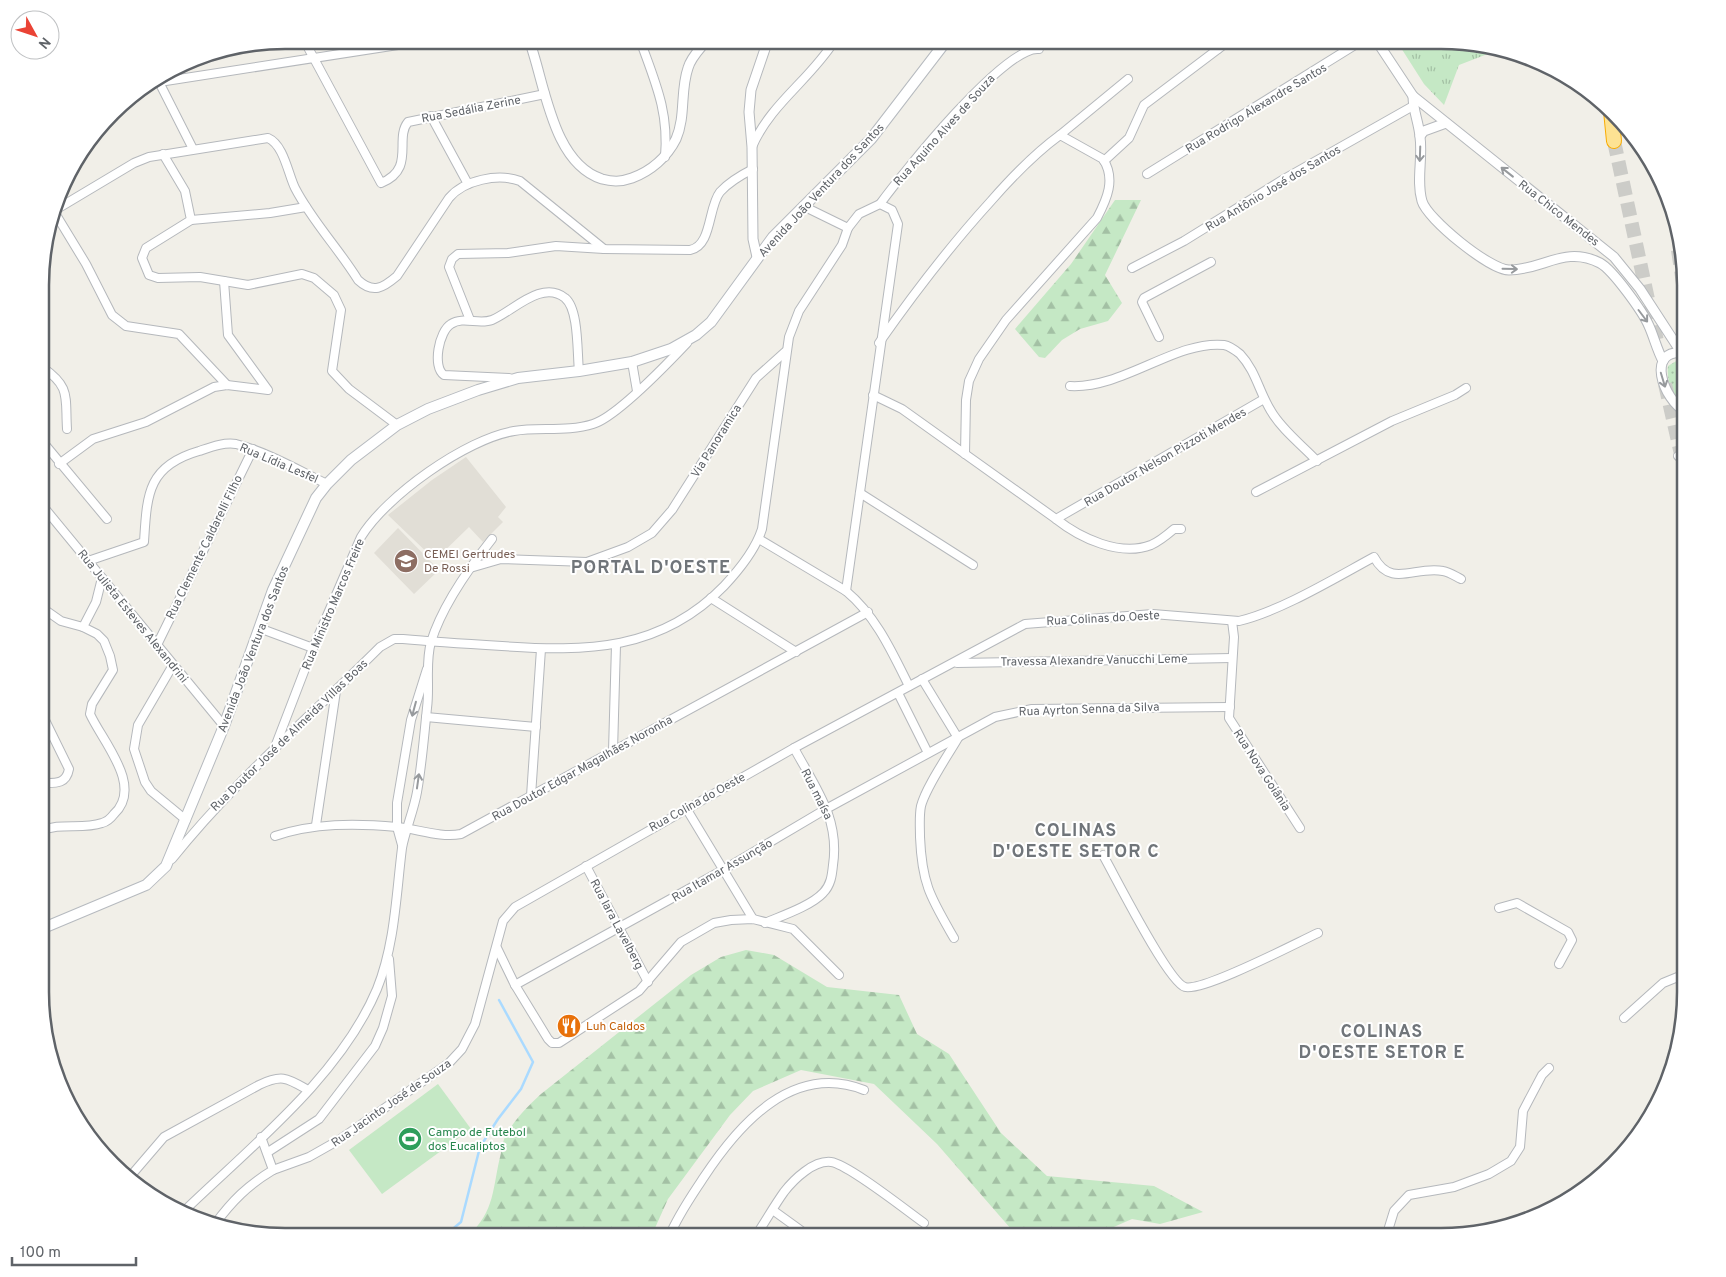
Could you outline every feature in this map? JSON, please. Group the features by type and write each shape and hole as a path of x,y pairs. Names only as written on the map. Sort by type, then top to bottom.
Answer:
{"highway":[{"path":"1611,121 1614,141"}],"main road":[{"name":"Avenida João Ventura dos Santos","path":"49,926 146,885 166,866 224,726 273,590 316,498 327,484 364,449 397,425 444,403 518,378 579,371 632,362 672,348 690,339 711,322 757,256 871,139 940,49"}],"street":[{"path":"308,49 312,60"},
{"path":"164,82 377,49"},
{"path":"531,49 545,94 567,152 575,161 596,177 619,182 652,168 665,156 674,142 681,123 688,68 701,49"},
{"path":"643,49 665,114 667,133 665,156"},
{"path":"757,256 753,239 753,169 749,112 751,90 765,49"},
{"path":"752,148 764,123 806,78 828,49"},
{"name":"Rua Aquino Alves de Souza","path":"880,204 922,151 989,78 1026,51 1039,49"},
{"path":"1104,161 1129,138 1144,105 1218,49"},
{"name":"Rua Rodrigo Alexandre Santos","path":"1147,174 1348,49"},
{"name":"Rua Chico Mendes","path":"1382,49 1413,96 1614,257 1640,289 1677,343"},
{"name":"Rua Sedália Zerine","path":"312,60 381,183 394,175 401,162 407,123 431,116 545,94"},
{"path":"879,343 934,266 1014,176 1128,79"},
{"path":"158,86 193,149"},
{"name":"Rua Chico Mendes","path":"1413,96 1413,106 1420,136 1422,202 1431,216 1471,251 1496,268 1522,269 1554,259 1581,255 1602,264 1618,279 1648,322 1663,360"},
{"name":"Rua Antônio José dos Santos","path":"1132,268 1184,242 1284,179 1413,106"},
{"path":"431,116 468,184"},
{"path":"1420,136 1424,131 1446,124"},
{"path":"965,454 966,400 969,381 979,359 1006,320 1097,218 1106,200 1110,176 1104,161 1088,149 1060,135"},
{"path":"62,206 134,163 163,154 268,138 278,147 288,174 306,207 358,280 370,289 377,289 388,284 397,276 449,198 459,187 468,184 506,178 520,180 604,249"},
{"path":"163,154 185,190 191,220"},
{"path":"470,320 449,267 450,261 458,254 508,253 556,246 604,249 694,249 703,239 714,204 720,193 739,176 753,169"},
{"path":"846,591 879,343 898,224 892,210 880,204 859,214 848,228 842,244 793,322 785,352 765,513 759,539 846,591 868,612 909,686"},
{"path":"804,206 848,228"},
{"path":"306,207 270,214 191,220 146,248 142,258 146,271 158,278 200,277 248,285 302,274 314,278 334,295 341,310 332,371 349,389 397,425"},
{"path":"58,219 86,264 112,315 118,321 138,328 178,334 228,385"},
{"path":"1159,337 1144,311 1142,302 1144,298 1211,262"},
{"path":"59,464 93,439 146,422 201,392 228,385 268,390 228,335 224,281"},
{"path":"518,378 452,377 441,373 438,364 440,337 449,325 456,321 492,320 538,295 558,294 565,298 573,310 579,371"},
{"name":"Rua Ministro Marcos Freire","path":"274,749 313,648 361,537 387,505 412,484 441,464 494,437 524,430 593,424 616,410 671,360 690,339"},
{"path":"1070,386 1093,385 1114,380 1186,352 1214,345 1226,345 1245,360 1255,375 1264,400 1276,420 1317,461"},
{"name":"Via Panoramica","path":"470,568 501,559 587,562 628,547 652,533 672,510 756,378 785,352"},
{"path":"1677,354 1669,355 1663,360 1660,372 1665,389 1677,405"},
{"path":"632,362 637,390"},
{"path":"49,372 63,386 67,429"},
{"path":"1256,492 1392,420 1456,395 1466,388"},
{"path":"873,395 902,409 1076,534 1093,540 1133,548 1153,544 1174,529 1181,530"},
{"name":"Rua Doutor Nelson Pizzoti Mendes","path":"1056,519 1264,400"},
{"name":"Rua Lídia Lesfel","path":"88,561 144,542 147,500 151,487 158,475 170,462 220,444 234,444 253,449 327,484"},
{"name":"Rua Clemente Caldarelli Filho","path":"157,645 253,449"},
{"path":"49,450 106,519"},
{"path":"860,493 973,565"},
{"name":"Rua Julieta Esteves Alexandrini","path":"49,514 224,726"},
{"path":"268,1152 319,1119 375,1046 383,1028 392,996 389,955 402,846 417,793 432,641 470,568 492,539"},
{"name":"Rua Doutor José de Almeida Villas Boas","path":"166,866 204,818 380,647 388,642 403,639 541,649 597,648 616,645 648,635 675,623 711,598 730,579 759,539"},
{"name":"Rua Colinas do Oeste","path":"922,679 955,663 1016,628 1036,621 1153,614 1232,621 1252,618 1374,558 1385,572 1394,574 1435,570 1443,571 1461,579"},
{"path":"83,627 96,602 102,578"},
{"path":"711,598 796,652"},
{"name":"Rua Doutor Edgar Magalhães Noronha","path":"275,836 316,825 397,827 437,834 461,834 868,612"},
{"path":"49,613 61,621 83,627 97,634 104,641 110,656 112,674 92,704 90,714 119,767 124,792 118,810 102,823 81,826 59,826 49,829"},
{"name":"Rua Nova Goiânia","path":"1232,621 1234,637 1230,707 1232,724 1300,828"},
{"path":"259,628 313,648"},
{"path":"612,751 616,645"},
{"path":"531,796 541,649"},
{"name":"Travessa Alexandre Vanucchi Leme","path":"955,663 1232,658"},
{"path":"402,846 397,827 398,803 411,720 429,663"},
{"path":"173,666 138,725 134,749 145,782 151,791 186,820"},
{"path":"922,679 958,738 925,796 921,807 920,822 921,866 925,882 954,938"},
{"name":"Rua Colina do Oeste","path":"497,948 503,921 515,907 686,808 922,679"},
{"path":"316,825 336,691"},
{"path":"898,693 928,753"},
{"name":"Rua Ayrton Senna da Silva","path":"928,753 995,717 1032,709 1230,707"},
{"path":"426,717 536,727"},
{"path":"49,728 69,769 63,781 49,783"},
{"name":"Rua maísa","path":"765,924 817,898 831,881 835,840 834,829 826,809 794,748"},
{"name":"Rua Itamar Assunção","path":"515,985 620,928 826,809 928,753"},
{"path":"686,808 753,919"},
{"path":"1103,855 1138,921 1163,958 1175,981 1186,987 1192,988 1221,978 1318,932"},
{"name":"Rua Iara Lavelberg","path":"586,866 648,982"},
{"path":"1499,908 1517,904 1568,932 1572,940 1559,964"},
{"path":"497,948 515,985 552,1043 560,1043 621,1003 648,982 681,942 698,931 722,921 753,919 765,924 793,929 839,975"},
{"name":"Rua Jacinto José de Souza","path":"219,1219 231,1202 244,1189 274,1170 309,1157 339,1140 454,1059 468,1040 475,1024 497,948"},
{"path":"188,1207 308,1090 342,1048 358,1024 376,990 389,955"},
{"path":"1624,1018 1662,983 1677,977"},
{"path":"1389,1228 1394,1212 1409,1195 1454,1187 1489,1174 1511,1161 1520,1147 1524,1110 1542,1075 1549,1068"},
{"path":"133,1173 164,1137 259,1085 270,1080 284,1078 308,1090"},
{"path":"673,1228 678,1216 710,1168 738,1130 751,1118 788,1093 803,1087 840,1083 864,1090"},
{"path":"261,1137 274,1170"},
{"path":"762,1228 774,1211 784,1192 795,1180 818,1164 832,1162 850,1170 924,1223"},
{"path":"774,1211 798,1228"}],"shaded area":[{"path":"466,457 506,507 498,517 503,522 483,542 469,527 435,560 388,515 432,480"},
{"name":"CEMEI Gertrudes De Rossi","path":"398,528 439,570 414,594 374,553"}],"green space":[{"path":"1402,49 1457,49 1489,54 1459,65 1444,105 1424,84"},
{"path":"1115,200 1141,200 1105,275 1122,303 1108,321 1080,329 1062,340 1045,358 1039,357 1015,329 1071,264"},
{"path":"1677,361 1677,398 1669,383 1668,366"},
{"path":"746,950 774,955 827,987 899,995 917,1034 949,1054 1001,1133 1047,1176 1154,1186 1203,1212 1160,1224 1132,1219 1112,1228 1010,1228 937,1144 874,1084 801,1070 753,1091 730,1115 668,1199 655,1228 475,1228 483,1218 492,1198 505,1137 527,1108 541,1094 691,975 721,957"},
{"name":"Campo de Futebol dos Eucaliptos","path":"438,1084 471,1129 382,1194 349,1150"}],"waterway":[{"path":"454,1228 461,1222 480,1147 521,1089 533,1062 499,1000"}],"tunnel":[{"path":"1614,141 1658,346"},
{"path":"1665,384 1677,437"}],"place":[{"name":"CEMEI Gertrudes De Rossi","path":"406,561"},
{"name":"Luh Caldos","path":"569,1026"},
{"name":"Campo de Futebol dos Eucaliptos","path":"410,1139"}],"district":[{"name":"PORTAL D'OESTE","path":"651,567"},
{"name":"COLINAS D'OESTE SETOR C","path":"1076,840"},
{"name":"COLINAS D'OESTE SETOR E","path":"1382,1041"}]}
